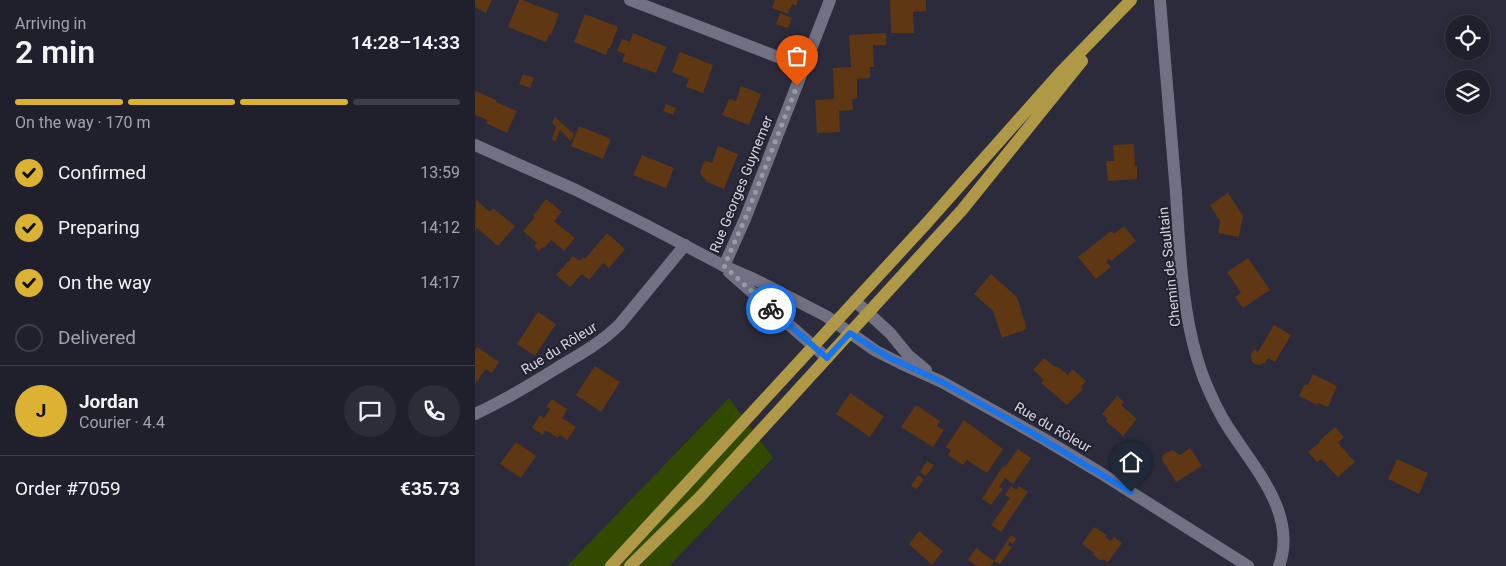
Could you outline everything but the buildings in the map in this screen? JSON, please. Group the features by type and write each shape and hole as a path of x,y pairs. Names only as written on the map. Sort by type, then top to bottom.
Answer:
{"main road":[{"path":"611,566 835,323 1060,73 1129,3"},
{"path":"630,566 701,497 984,184 1129,3"}],"street":[{"path":"630,0 804,67"},
{"name":"Rue Georges Guynemer","path":"724,266 745,219 830,0"},
{"name":"Chemin de Saultain","path":"1160,1 1181,263 1191,330 1200,367 1214,402 1271,494 1279,511 1284,538 1279,566"},
{"name":"Rue du Rôleur","path":"475,145 576,190 724,266 754,279 835,323 888,357 942,382 1076,458 1248,566"},
{"name":"Rue du Rôleur","path":"475,414 503,400 609,336 621,324 685,245"},
{"name":"Rue du Rôleur","path":"724,266 745,287 827,358"},
{"name":"Rue du Rôleur","path":"855,301 890,333 909,355 942,382"}],"green space":[{"path":"729,398 773,458 669,566 567,566"}],"way so far":[{"path":"771,309 724,266 745,219 797,86"}],"route":[{"path":"771,309 827,358 850,333 888,357 942,382 1010,420 1131,492"}]}
